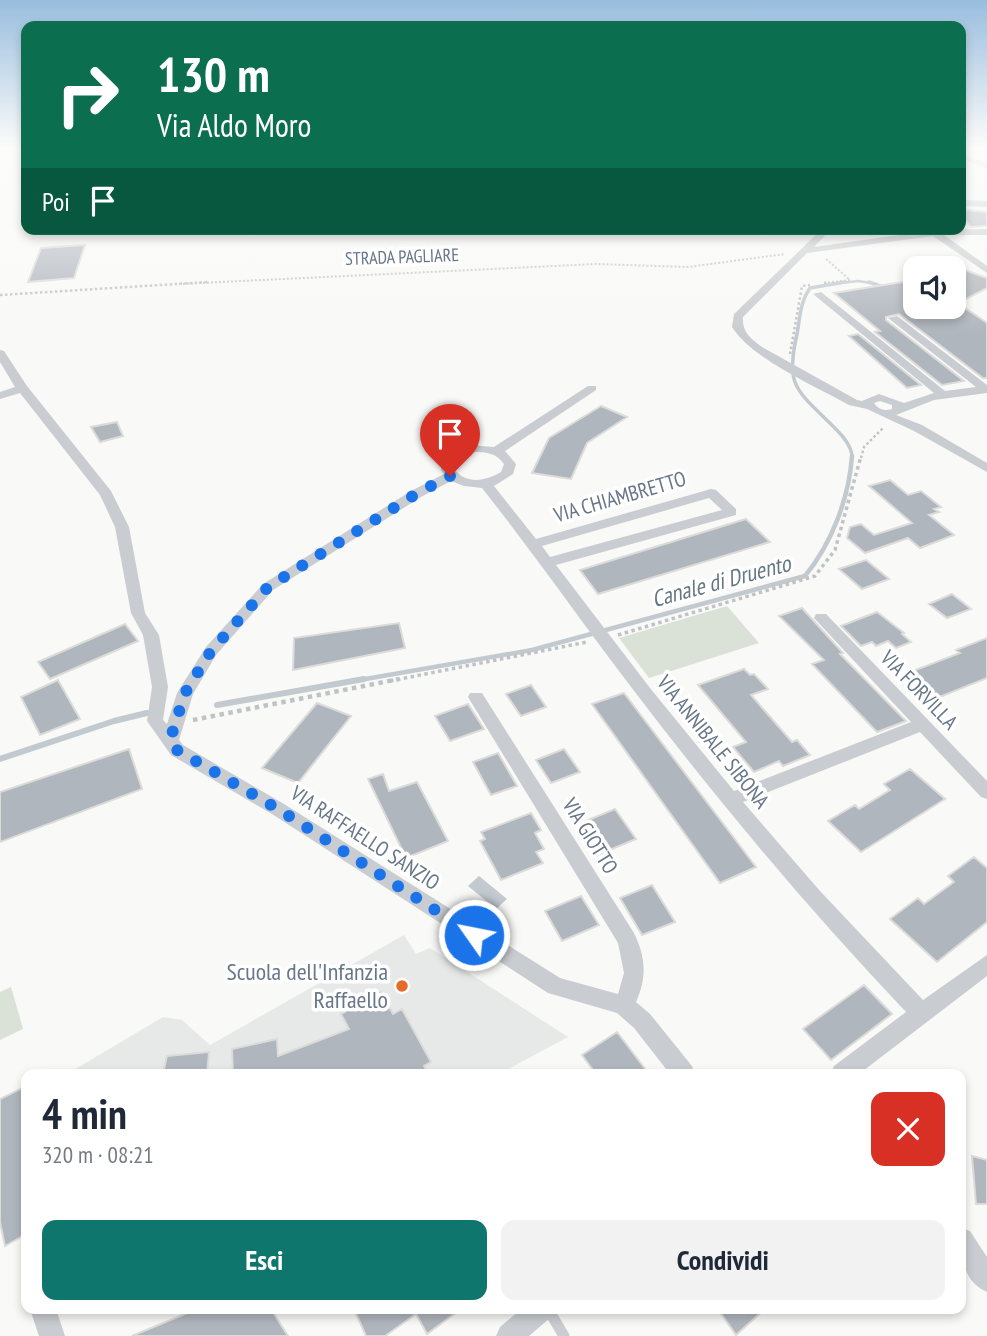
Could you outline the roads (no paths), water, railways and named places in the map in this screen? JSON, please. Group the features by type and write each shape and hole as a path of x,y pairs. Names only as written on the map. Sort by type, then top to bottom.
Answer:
{"street":[{"path":"966,232 987,232"},
{"path":"822,235 810,251 738,316 737,327 744,338 853,403 987,390"},
{"path":"810,251 921,235"},
{"path":"938,235 987,270"},
{"path":"818,294 942,394"},
{"path":"893,317 987,390"},
{"name":"VIA RAFFAELLO SANZIO","path":"3,364 106,494 122,527 138,613 151,635 160,687 155,721 177,750 278,809 555,986 624,1005 642,1021 680,1069"},
{"path":"0,396 22,388"},
{"path":"496,451 592,388"},
{"path":"895,411 922,398"},
{"path":"874,400 898,403 895,411"},
{"path":"874,400 987,468"},
{"path":"472,448 496,451 508,459 510,469 502,479 486,484 465,484 450,476 445,469 446,462 452,456 472,448"},
{"path":"170,740 185,693 211,651 268,587 416,494 450,476"},
{"name":"VIA ANNIBALE SIBONA","path":"486,484 549,562 730,800 802,888 922,1014"},
{"name":"VIA CHIAMBRETTO","path":"535,544 711,493 731,512 549,562"},
{"name":"VIA FORVILLA","path":"821,618 987,792"},
{"name":"VIA GIOTTO","path":"476,697 627,939 637,965 633,988 624,1005"},
{"path":"730,800 924,724"},
{"path":"852,1069 987,964"},
{"path":"966,1248 987,1279"},
{"path":"45,1314 52,1336"},
{"path":"512,1335 535,1314"}],"lane":[{"path":"551,1314 564,1336"}],"waterway":[{"name":"Canale di Druento","path":"834,284 858,281 872,283"},
{"name":"Canale di Druento","path":"834,284 845,282"},
{"name":"Canale di Druento","path":"872,283 877,284"},
{"name":"Canale di Druento","path":"872,283 885,288"},
{"name":"Canale di Druento","path":"834,284 810,288 807,293 802,304 793,371 800,392 845,439 852,457"},
{"name":"Canale di Druento","path":"354,681 532,650 805,576 815,563 838,519 852,457"},
{"name":"Canale di Druento","path":"217,705 364,679"},
{"path":"0,759 114,721 147,713"}],"place":[{"name":"Scuola dell'Infanzia Raffaello","path":"402,986"}]}
